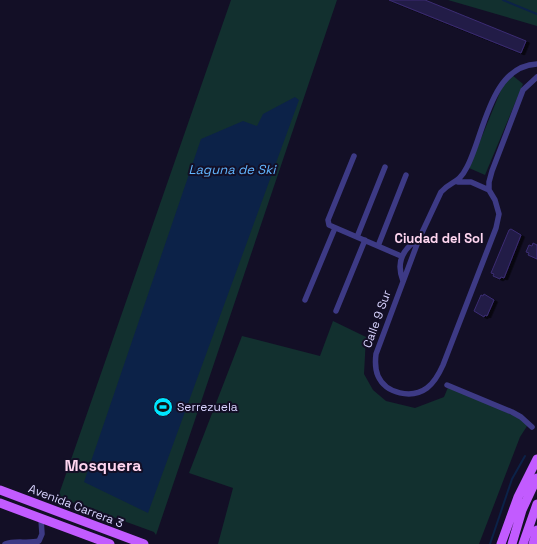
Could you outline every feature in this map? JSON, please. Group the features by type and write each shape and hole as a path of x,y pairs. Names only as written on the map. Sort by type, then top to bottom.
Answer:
{"main road":[{"path":"501,544 518,497 537,459"},
{"path":"512,544 522,510 537,478"},
{"name":"Avenida Carrera 3","path":"0,490 144,544"},
{"name":"Avenida Carrera 3","path":"0,503 110,544"},
{"path":"523,544 537,504"},
{"path":"533,544 537,530"}],"street":[{"name":"Calle 9 Sur","path":"489,190 496,200 499,214 496,228 443,365 436,379 427,388 418,393 407,395 397,392 386,385 379,377 375,364 376,354 419,239 441,192 445,188 458,182 468,166 497,91 511,74 522,67 537,64"},
{"path":"458,182 471,182 489,190 492,170 523,90 537,77"},
{"path":"354,156 328,220 329,225 402,256"},
{"path":"357,237 385,167"},
{"path":"378,246 406,175"},
{"path":"305,300 335,228"},
{"path":"403,281 399,269 402,256 408,246 419,239"},
{"path":"336,311 365,240"},
{"path":"447,385 512,412 522,417 532,427"},
{"path":"5,544 11,542 31,544 39,541 42,534 41,519"}],"green space":[{"path":"231,0 337,0 156,535 154,532 58,497"},
{"path":"448,0 537,0 537,26"},
{"path":"512,75 523,84 485,175 469,168 503,85"},
{"path":"333,321 366,337 364,374 373,390 386,401 415,408 444,397 449,385 529,423 520,437 479,544 218,544 233,488 189,473 242,336 320,356"}],"water":[{"name":"Laguna de Ski","path":"295,97 299,100 148,513 84,482 201,139 243,121 257,126 263,114"}],"building":[{"path":"389,0 425,0 526,41 521,53"},
{"path":"511,229 521,235 504,278 501,277 500,279 493,276 494,274 491,273 509,230"},
{"path":"533,243 537,245 537,259 528,255 529,253 526,252 529,245 532,246"},
{"path":"484,294 494,300 487,316 485,315 484,317 474,311 481,295 483,296"}],"waterway":[{"path":"503,0 537,14"},
{"path":"490,544 512,479 525,456"}],"place":[{"name":"Serrezuela","path":"163,407"}],"district":[{"name":"Ciudad del Sol","path":"439,238"},
{"name":"Mosquera","path":"103,465"}]}
